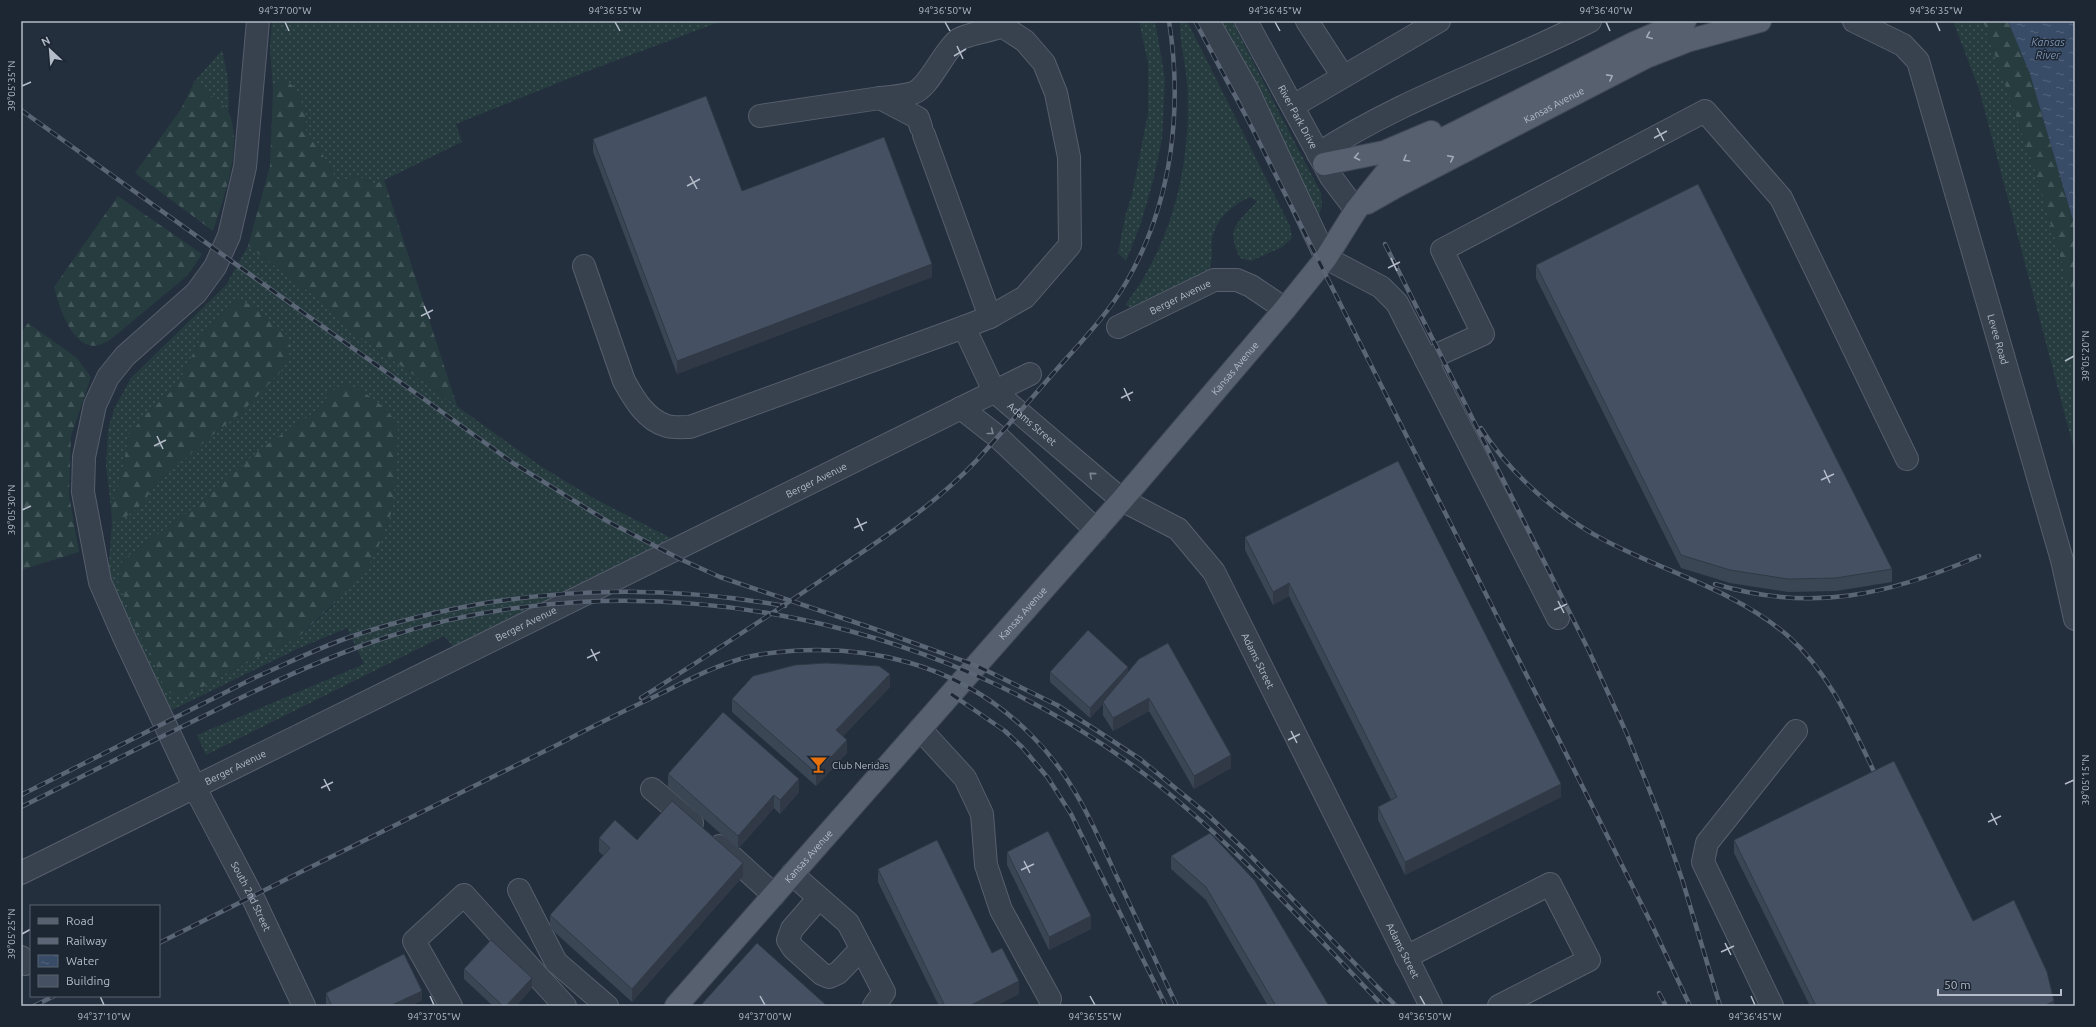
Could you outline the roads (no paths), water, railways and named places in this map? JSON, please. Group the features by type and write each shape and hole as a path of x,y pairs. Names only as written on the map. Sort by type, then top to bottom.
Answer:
{"main road":[{"name":"Kansas Avenue","path":"1356,210 1571,86 1634,43 1685,21"},
{"name":"Kansas Avenue","path":"676,1006 1096,530 1285,309 1326,258 1356,210 1388,170 1435,143 1526,98 1571,86 1687,41 1760,21"},
{"path":"1321,159 1384,152 1459,120 1526,98"}],"street":[{"name":"South 2nd Street","path":"258,21 245,167 229,236 215,267 196,293 125,356 108,377 95,405 84,456 83,492 100,582 124,638 195,788 252,896 304,1006"},
{"path":"1208,21 1249,93 1326,258 1381,287 1397,303 1558,618"},
{"name":"River Park Drive","path":"1246,21 1331,177 1356,210"},
{"path":"1307,21 1342,76"},
{"path":"1292,106 1439,21"},
{"path":"1321,159 1353,132 1455,82 1590,21"},
{"name":"Levee Road","path":"1854,21 1903,45 1918,61 2062,560 2075,619"},
{"path":"584,266 624,381 633,397 647,415 667,426 690,427 964,328 990,317 1025,297 1070,245 1069,157 1056,93 1044,63 1025,41 1002,26 994,30 959,39 946,53 936,71 915,93 760,116"},
{"path":"880,98 918,118 990,317"},
{"path":"1426,360 1482,334 1442,250 1705,111 1781,198 1907,459"},
{"name":"Berger Avenue","path":"1118,326 1214,280 1238,280 1251,286 1285,309"},
{"path":"964,328 994,391"},
{"name":"Berger Avenue","path":"21,873 1030,374"},
{"name":"Adams Street","path":"994,391 1122,500 1178,530 1214,572 1431,1006"},
{"path":"960,408 998,437 1096,530"},
{"path":"920,729 965,778 982,814 986,866 1001,910 1050,999"},
{"path":"1772,1006 1703,862 1707,843 1796,730"},
{"path":"652,789 774,895"},
{"path":"792,874 848,923 884,992 874,1006"},
{"path":"1406,957 1550,884 1589,960 1499,1006"},
{"path":"519,890 556,962 607,1006"},
{"path":"451,1006 414,941 464,895 565,1006"},
{"path":"820,898 792,929 788,940 793,948 822,974 829,977 838,973 861,948"}],"water":[{"name":"Kansas River","path":"2008,21 2075,21 2075,227 2030,74"}],"railway":[{"path":"641,698 788,603 892,532 945,491 977,460 1085,338 1112,305 1127,281 1142,251 1155,220 1164,187 1174,122 1175,88 1169,21"},
{"path":"1195,21 1249,122 1652,925 1690,1006"},
{"path":"21,110 513,463 607,521 680,559 720,577 872,628 975,665 1057,705 1096,730 1140,759 1207,814 1246,851 1396,1006"},
{"path":"1385,244 1588,649 1626,732 1661,819 1682,879 1720,1006"},
{"path":"1481,428 1493,445 1521,478 1537,493 1572,520 1608,542 1723,594 1767,619 1787,635 1803,650 1829,684 1850,722 1878,780"},
{"path":"1715,584 1751,593 1785,597 1817,598 1850,596 1881,590 1913,581 1946,570 1979,556"},
{"path":"21,795 256,677 341,640 406,620 459,608 513,599 567,594 622,592 676,593 731,598 785,606"},
{"path":"21,807 277,681 341,653 384,638 480,614 578,602 678,603 777,615 874,638 968,672 1057,716 1139,770 1205,824 1266,883 1383,1006"},
{"path":"160,942 711,669 750,656 763,654 801,651 838,651 874,655 909,662 943,675 975,691 1005,712 1033,737 1059,768 1090,819 1177,1006"},
{"path":"951,694 1005,731 1022,747 1048,778 1071,814 1166,1006"},
{"path":"1659,993 1666,1006"},
{"path":"34,1006 52,997"}],"place":[{"name":"Club Neridas","path":"819,765"}]}
